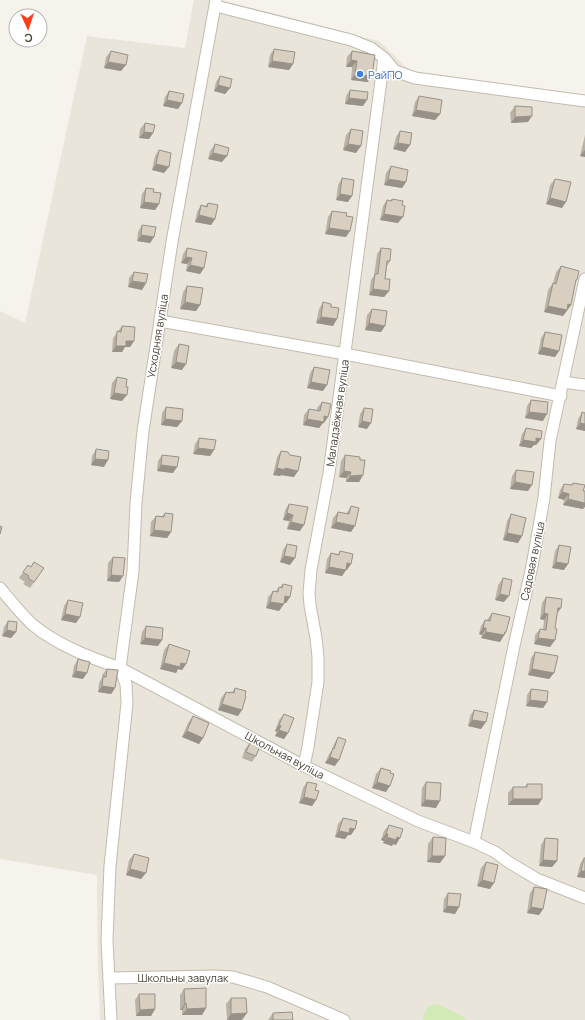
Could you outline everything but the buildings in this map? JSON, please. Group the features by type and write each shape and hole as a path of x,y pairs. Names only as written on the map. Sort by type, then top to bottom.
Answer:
{"street":[{"path":"216,3 351,40 371,48 384,58 395,71 415,78 585,101"},
{"name":"Усходняя вуліца","path":"120,668 133,571 136,503 143,431 172,242 216,3"},
{"name":"Маладзёжная вуліца","path":"304,766 312,726 319,676 316,638 309,593 311,570 329,473 384,58"},
{"name":"Садовая вуліца","path":"474,842 540,527 550,441 585,279"},
{"path":"160,321 345,354 560,396"},
{"path":"563,382 585,385"},
{"name":"Школьная вуліца","path":"0,588 33,624 49,636 89,658 120,668 304,766 418,821 474,842 495,852 510,864 537,879 585,898"},
{"path":"111,1020 107,940 110,866 127,703 126,684 120,668"},
{"name":"Школьны завулак","path":"109,978 233,977 266,987 344,1020"}],"shaded area":[{"path":"194,0 215,0 379,41 410,71 585,95 585,1020 100,1020 97,875 0,859 0,311 25,323 87,36 185,48"}],"green space":[{"path":"437,1004 449,1009 467,1020 423,1020 428,1007"}],"place":[{"name":"РайПО","path":"360,74"}]}
